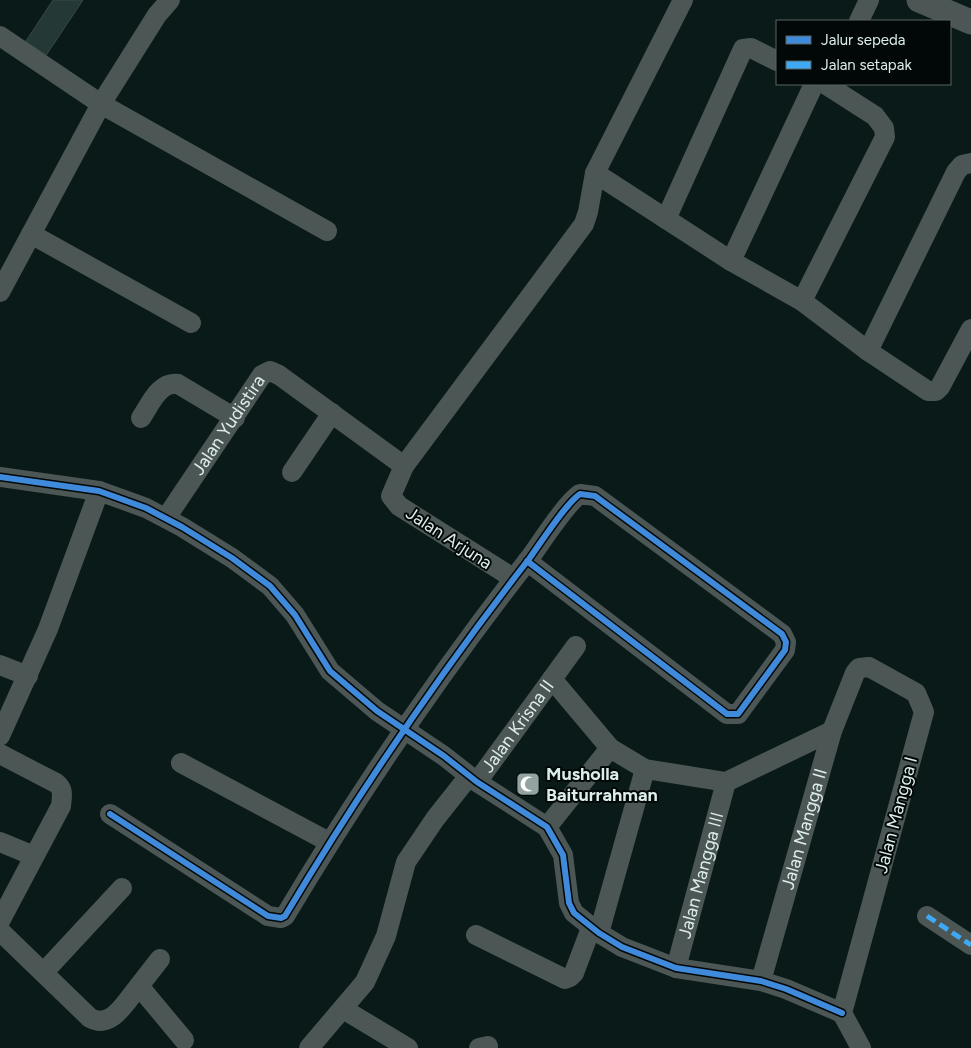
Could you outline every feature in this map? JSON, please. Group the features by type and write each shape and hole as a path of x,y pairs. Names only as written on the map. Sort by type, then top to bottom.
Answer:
{"street":[{"path":"0,292 101,104 157,14 170,0"},
{"name":"Jalan Arjuna","path":"512,578 394,501 391,496 392,490 404,466 584,224 595,173 683,0"},
{"path":"859,20 869,0"},
{"path":"919,0 971,22"},
{"path":"0,36 101,104 327,231"},
{"path":"666,219 743,49 751,48 776,60"},
{"path":"731,261 823,85"},
{"path":"802,301 885,137 884,128 876,116 826,85"},
{"path":"868,351 956,172 962,165 971,163"},
{"path":"595,173 731,261 802,301 868,351 923,389 933,392 940,388 971,329"},
{"path":"31,234 191,323"},
{"name":"Jalan Yudistira","path":"166,518 235,418 262,375 270,371 279,375 404,466"},
{"path":"141,418 161,389 173,383 178,384 235,418"},
{"path":"292,472 332,414"},
{"path":"0,477 99,491 146,508 166,518 232,558 270,586 295,615 330,671 376,711 473,779 547,827 563,855 570,903 574,913 595,931 622,947 676,968 760,981 786,989 842,1013 861,1048"},
{"path":"0,736 28,676 99,491"},
{"path":"110,814 273,918 285,916 330,842 404,730 512,578 576,497 589,494 782,634 786,642 785,650 738,714 727,714 527,561"},
{"path":"552,679 576,646"},
{"path":"0,665 28,676"},
{"name":"Jalan Mangga I","path":"842,1013 924,712 916,693 869,667 859,668 852,679"},
{"name":"Jalan Krisna II","path":"309,1048 365,982 386,936 406,862 435,819 473,779 552,679 610,748 645,769"},
{"name":"Jalan Mangga II","path":"760,981 832,731 852,679"},
{"path":"476,935 557,977 570,978 595,931 645,769 726,782 832,731"},
{"path":"547,827 610,748"},
{"path":"0,754 61,787 61,806 0,920"},
{"path":"181,763 330,842"},
{"name":"Jalan Mangga III","path":"676,968 726,782"},
{"path":"0,842 34,856"},
{"path":"44,972 122,888"},
{"path":"926,916 971,945"},
{"path":"0,931 96,1022 110,1020 160,959"},
{"path":"139,986 184,1040"},
{"path":"342,1009 408,1048"}],"building":[{"path":"53,0 83,0 43,60 22,47"}],"marked path":[{"path":"927,916 971,945"}],"cycle path":[{"path":"0,477 99,491 146,508 182,527 232,558 270,586 295,615 330,671 377,711 444,756 477,782 547,827 563,855 569,903 574,913 599,933 622,947 676,968 761,981 786,989 842,1013"},
{"path":"110,814 268,916 281,918 285,916 371,779 432,689 561,515 580,494 595,496 782,634 786,642 785,650 738,714 727,714 527,561"}],"place":[{"name":"Musholla Baiturrahman","path":"528,784"}]}
